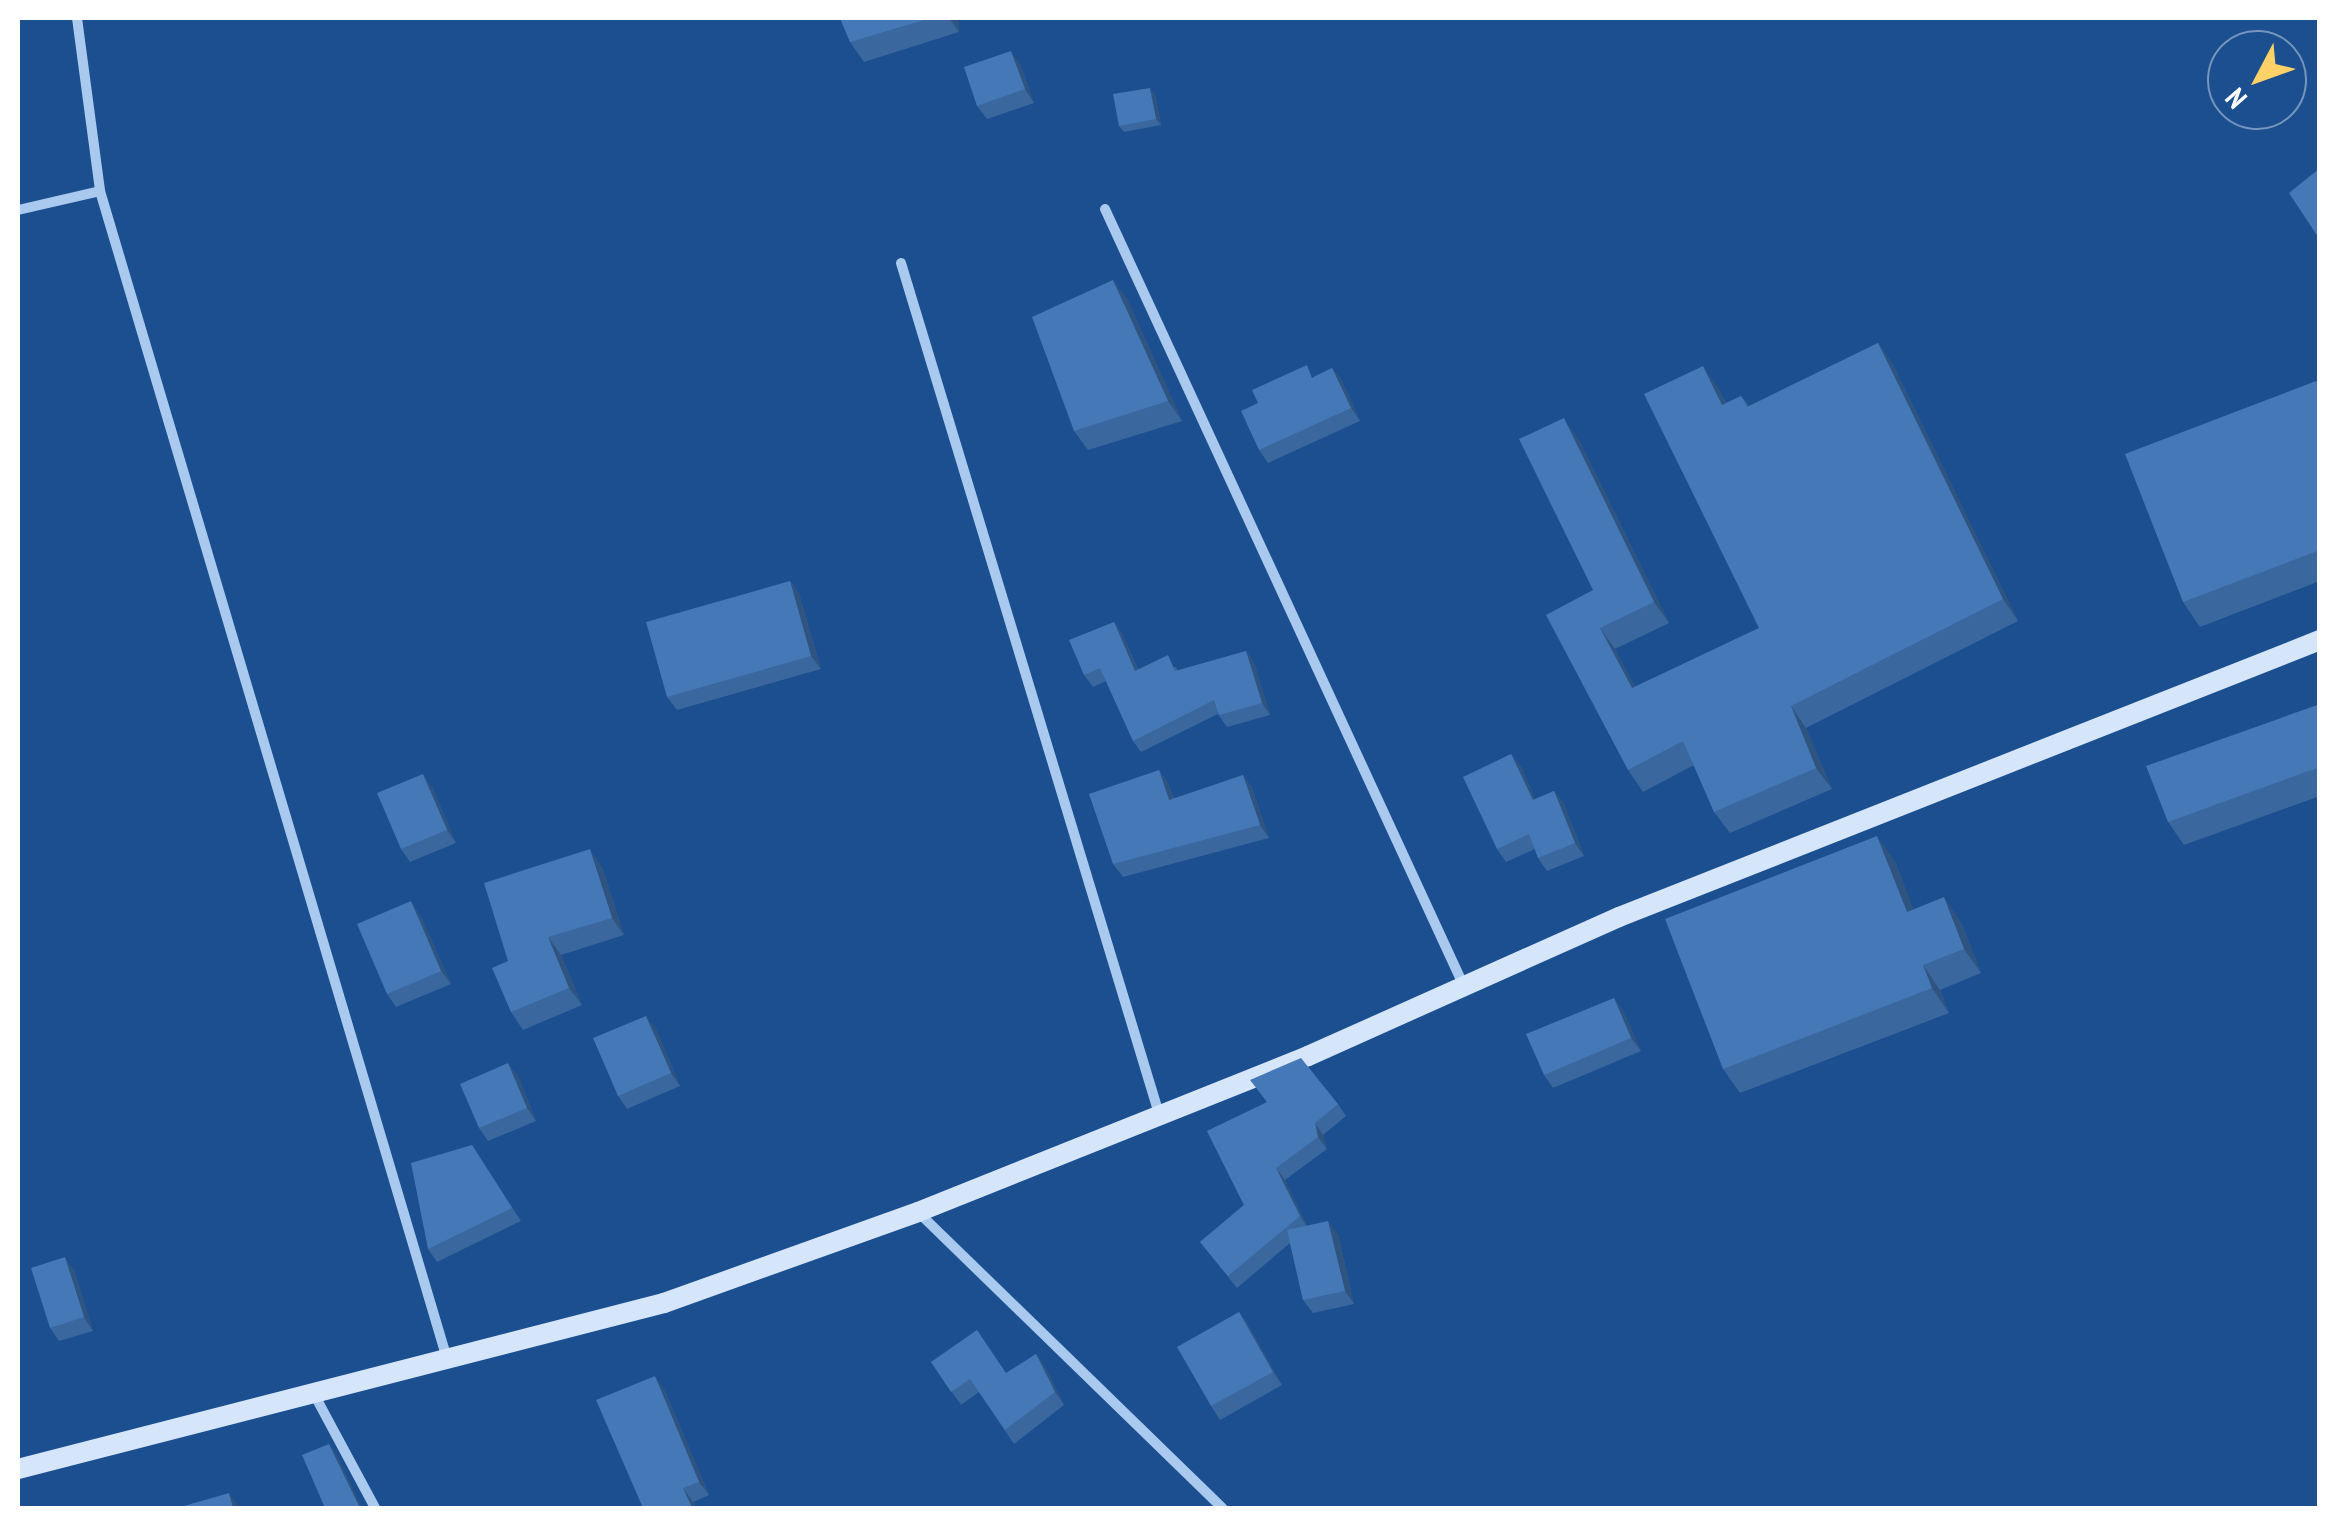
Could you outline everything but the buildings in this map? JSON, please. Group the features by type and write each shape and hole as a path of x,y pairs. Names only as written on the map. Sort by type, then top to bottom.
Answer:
{"street":[{"path":"77,18 100,190 447,1360"},
{"path":"18,210 100,190"},
{"path":"1105,209 1462,982"},
{"path":"900,264 1159,1114"},
{"path":"18,1469 664,1303 918,1212 1159,1114 1462,982 2320,640"},
{"path":"918,1212 1222,1508"},
{"path":"314,1394 374,1508"}]}
